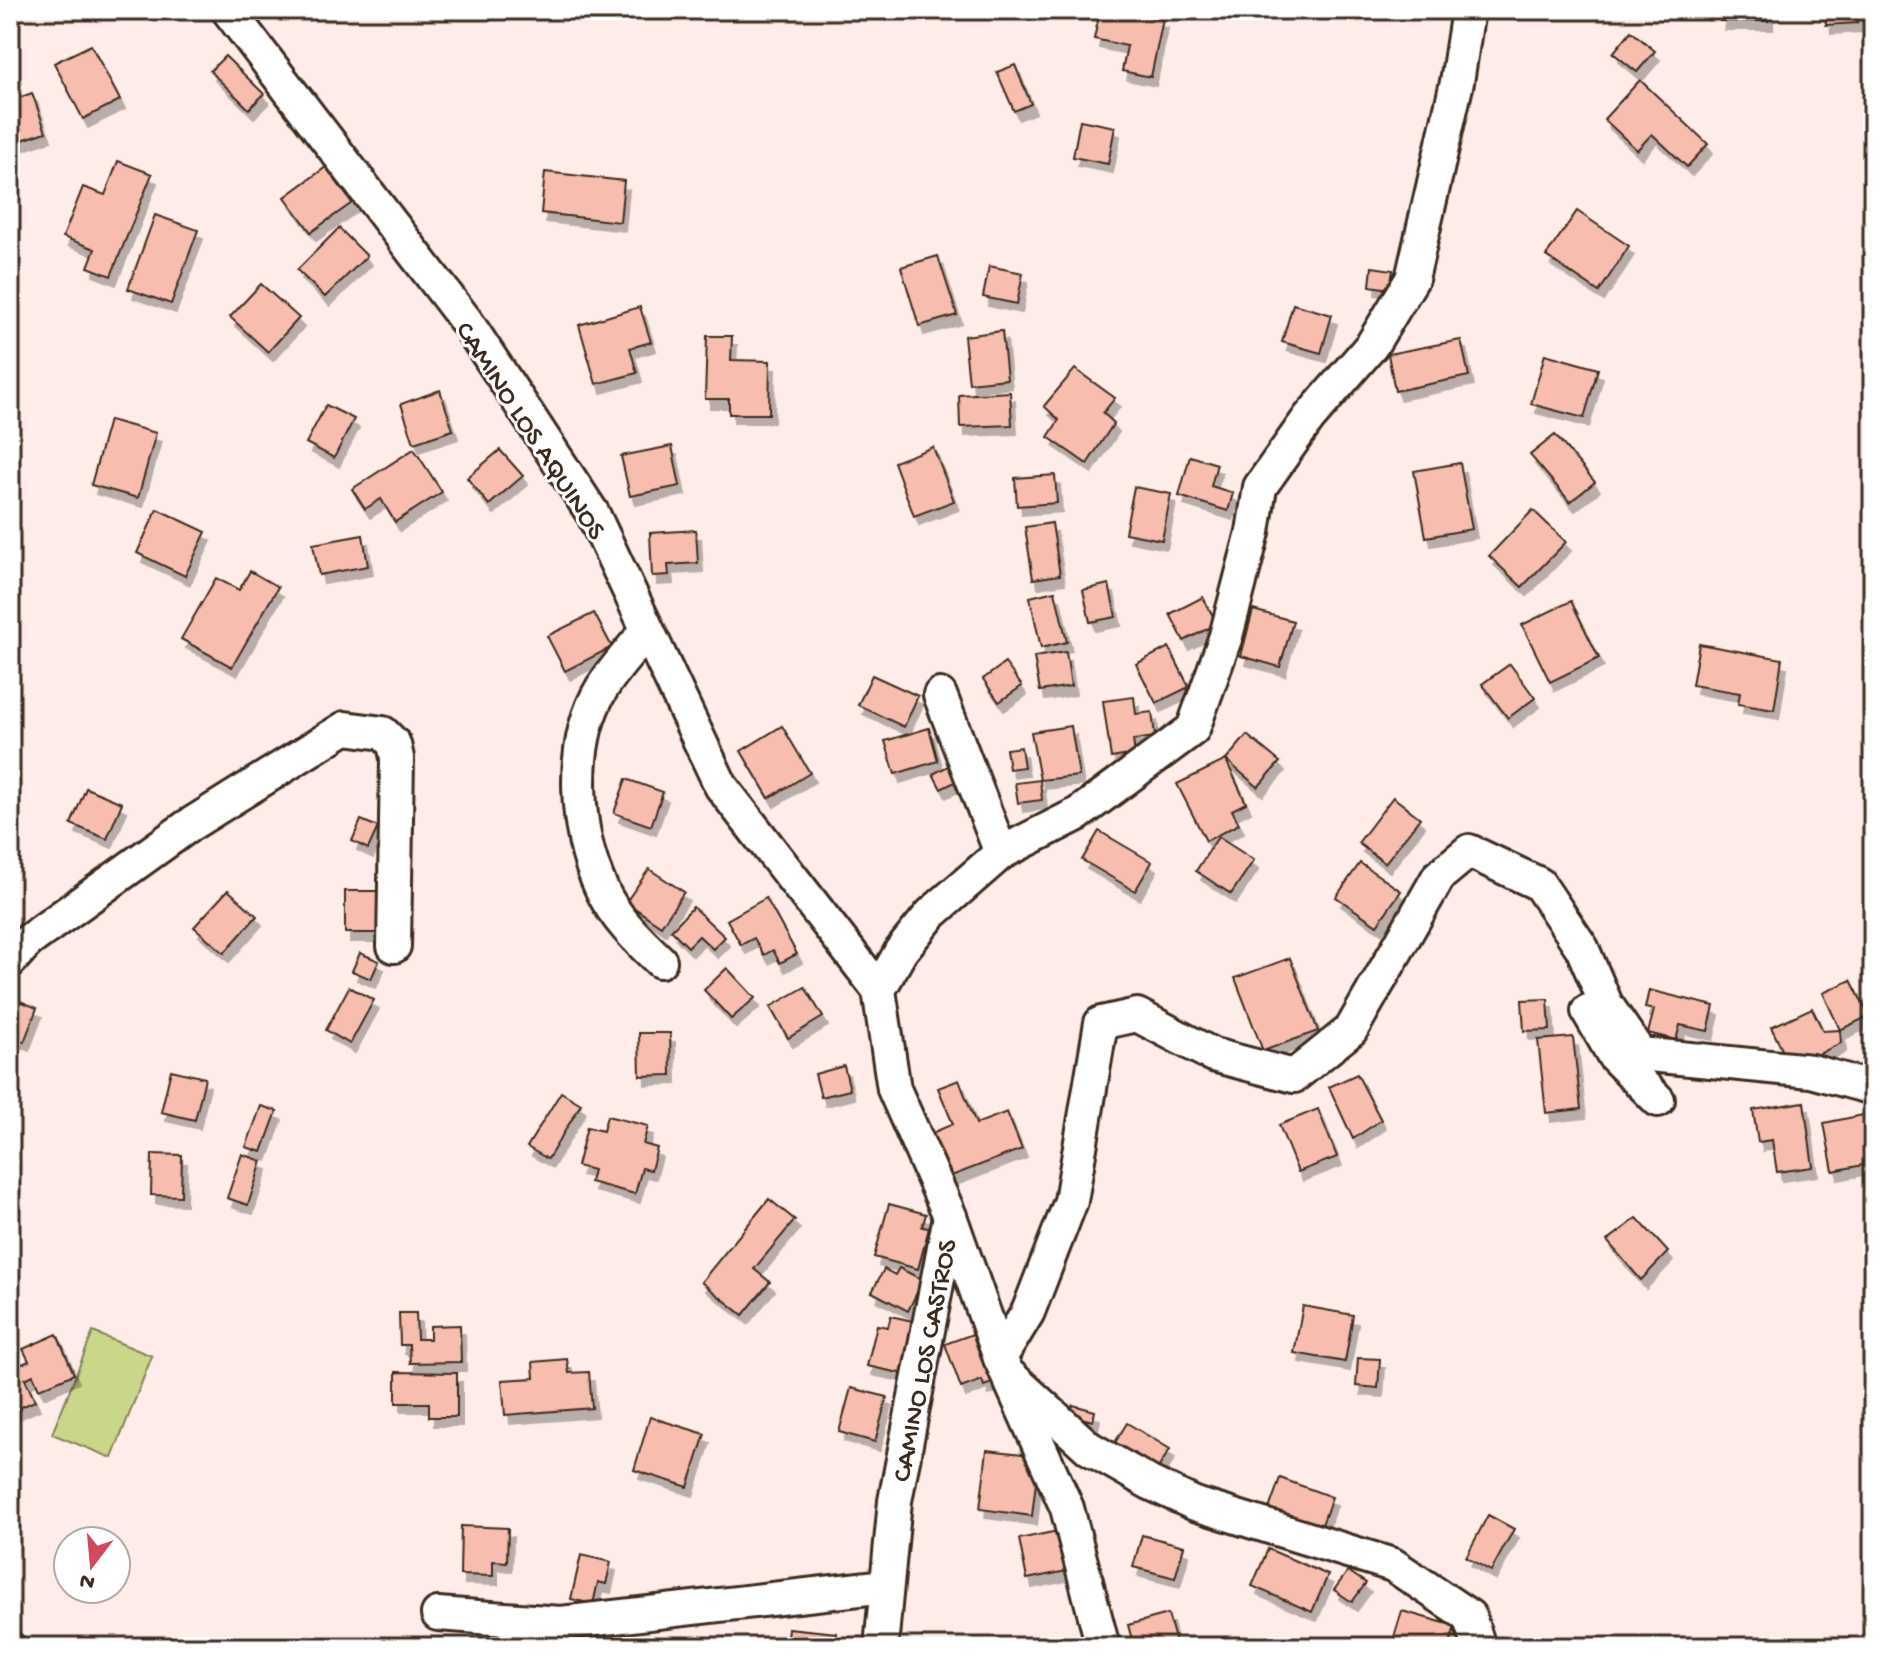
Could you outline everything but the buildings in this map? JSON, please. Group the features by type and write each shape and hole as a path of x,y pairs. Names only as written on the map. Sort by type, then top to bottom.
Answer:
{"street":[{"name":"CAMINO LOS AQUINOS","path":"228,10 466,321 593,514 721,786 879,990"},
{"path":"879,990 901,951 931,914 1001,853 1078,814 1193,729 1226,636 1253,532 1260,487 1309,418 1372,345 1412,279 1457,82 1468,10"},
{"path":"647,630 601,689 582,740 577,780 585,833 602,890 629,932 660,961"},
{"path":"940,695 1001,853"},
{"path":"10,961 28,941 188,826 345,728 383,733 394,744 397,758 394,946"},
{"path":"1003,1365 1028,1312 1071,1201 1101,1023 1137,1015 1213,1055 1294,1076 1351,1030 1439,876 1469,851 1539,884 1582,948 1606,1004 1640,1054 1811,1071 1873,1088"},
{"path":"1556,909 1571,968 1590,1016 1614,1056 1658,1100"},
{"name":"CAMINO LOS CASTROS","path":"879,990 894,1089 950,1216 895,1501 881,1647"},
{"path":"950,1216 1003,1365 1067,1508 1103,1647"},
{"path":"1003,1365 1089,1448 1150,1483 1195,1504 1393,1565 1469,1616 1479,1647"},
{"path":"438,1614 561,1623 886,1586"}],"green space":[{"path":"93,1332 152,1356 112,1458 52,1434"}]}
